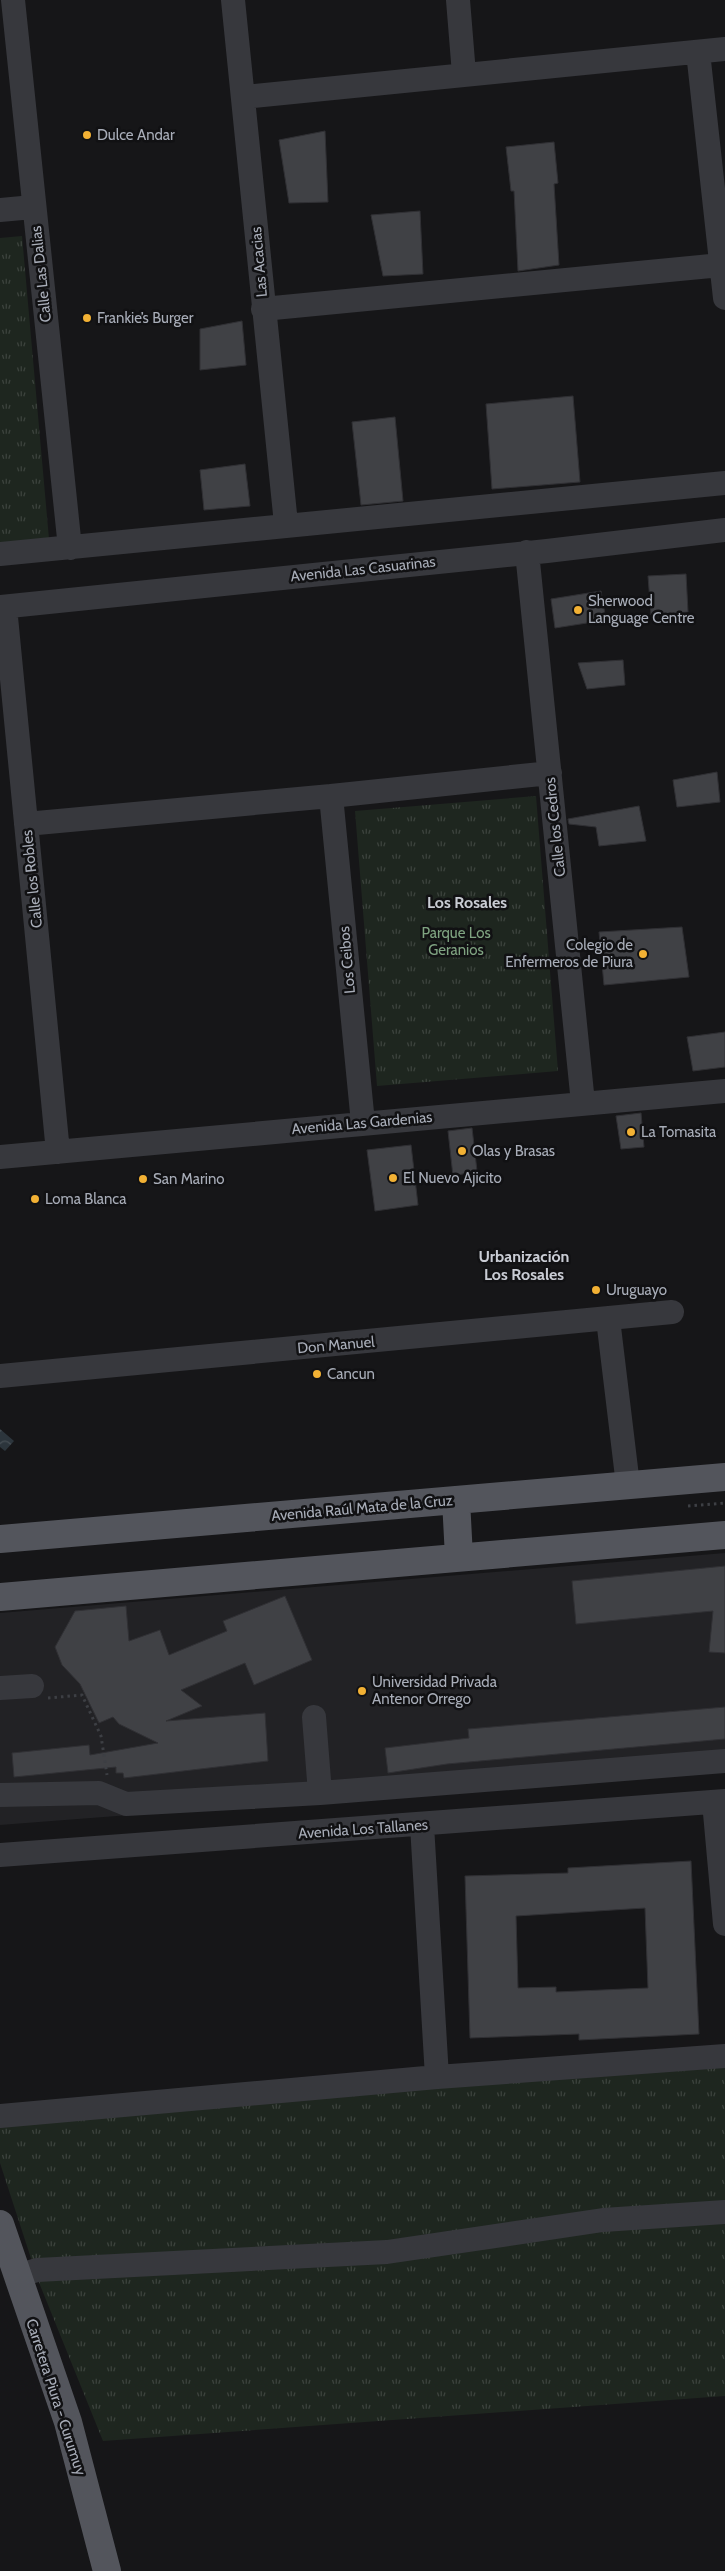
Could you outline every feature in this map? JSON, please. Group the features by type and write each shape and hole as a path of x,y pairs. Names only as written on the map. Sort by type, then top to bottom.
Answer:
{"main road":[{"name":"Avenida Raúl Mata de la Cruz","path":"0,1539 725,1477"},
{"path":"456,1500 459,1557"},
{"path":"0,1596 725,1534"},
{"name":"Carretera Piura - Curumuy","path":"0,2224 10,2271 68,2422 107,2571"}],"street":[{"name":"Calle Las Dalias","path":"13,0 33,207 70,548"},
{"name":"Las Acacias","path":"233,0 286,524"},
{"path":"458,0 464,74"},
{"path":"244,97 725,49"},
{"path":"698,52 725,298"},
{"path":"0,210 33,207"},
{"path":"263,309 721,265"},
{"path":"0,554 286,524 725,483"},
{"name":"Avenida Las Casuarinas","path":"2,607 725,530"},
{"name":"Calle los Cedros","path":"527,552 583,1103"},
{"name":"Calle los Robles","path":"2,607 26,824 58,1152"},
{"path":"26,824 332,796 550,773"},
{"name":"Los Ceibos","path":"332,796 363,1123"},
{"name":"Avenida Las Gardenias","path":"0,1158 363,1123 725,1092"},
{"name":"Don Manuel","path":"0,1376 672,1312"},
{"path":"608,1319 628,1485"},
{"path":"0,1688 32,1686"},
{"path":"314,1717 320,1793"},
{"path":"0,1795 99,1793 126,1804 320,1793 725,1761"},
{"path":"720,1802 725,1924"},
{"name":"Avenida Los Tallanes","path":"0,1855 720,1802"},
{"path":"422,1825 437,2077"},
{"path":"0,2116 437,2077 725,2056"},
{"path":"10,2271 387,2252 603,2220 725,2212"}],"path":[{"path":"82,1695 101,1736 108,1780"}],"shaded area":[{"name":"Universidad Privada Antenor Orrego","path":"725,1553 725,1769 0,1825 0,1613"}],"green space":[{"path":"22,236 49,539 0,543 0,238"},
{"name":"Parque Los Geranios","path":"536,796 558,1071 377,1086 355,811"},
{"path":"725,2065 725,2396 103,2441 38,2280 0,2163 0,2124"}],"water":[{"path":"0,1429 14,1441 5,1451 0,1447"}],"building":[{"path":"325,131 328,202 289,203 279,140"},
{"path":"554,142 558,183 554,184 559,265 518,271 514,191 511,191 506,147"},
{"path":"420,211 423,274 383,276 371,215"},
{"path":"242,321 246,365 200,370 200,329"},
{"path":"573,396 580,482 492,489 486,404"},
{"path":"395,417 403,501 361,505 352,422"},
{"path":"245,464 250,506 204,510 200,470"},
{"path":"686,574 688,612 651,615 648,576"},
{"name":"Sherwood Language Centre","path":"601,591 606,620 555,628 551,599"},
{"path":"623,660 625,685 587,689 578,663"},
{"path":"717,772 720,802 677,807 673,780"},
{"path":"639,806 646,841 599,846 596,827 569,824 568,819"},
{"name":"Colegio de Enfermeros de Piura","path":"682,927 689,977 604,985 599,932"},
{"path":"725,1032 725,1067 693,1071 687,1037"},
{"name":"La Tomasita","path":"641,1113 644,1147 621,1149 616,1116"},
{"name":"Olas y Brasas","path":"472,1128 477,1171 453,1176 448,1131"},
{"name":"El Nuevo Ajicito","path":"411,1145 418,1205 375,1211 367,1150"},
{"path":"725,1566 725,1653 709,1652 713,1611 576,1624 572,1581"},
{"path":"285,1596 312,1660 254,1685 245,1663 181,1690 202,1706 166,1721 265,1713 268,1761 124,1778 123,1773 116,1773 116,1767 14,1777 12,1753 89,1745 90,1755 158,1743 119,1724 113,1717 99,1723 80,1684 62,1665 55,1647 75,1611 126,1606 129,1641 160,1630 169,1655 227,1631 223,1621"},
{"path":"725,1707 725,1739 447,1764 388,1773 385,1748 469,1738 468,1729"},
{"path":"691,1861 699,2034 579,2040 579,2034 470,2038 465,1876 568,1873 568,1868","holes":["645,1908 648,1988 556,1992 556,1987 518,1988 516,1916"]}],"place":[{"name":"Dulce Andar","path":"87,135"},
{"name":"Frankie’s Burger","path":"87,318"},
{"name":"Sherwood Language Centre","path":"578,610"},
{"name":"Colegio de Enfermeros de Piura","path":"643,954"},
{"name":"La Tomasita","path":"631,1132"},
{"name":"Olas y Brasas","path":"462,1151"},
{"name":"El Nuevo Ajicito","path":"393,1178"},
{"name":"San Marino","path":"143,1179"},
{"name":"Loma Blanca","path":"35,1199"},
{"name":"Uruguayo","path":"596,1290"},
{"name":"Cancun","path":"317,1374"},
{"name":"Universidad Privada Antenor Orrego","path":"362,1691"}],"district":[{"name":"Los Rosales","path":"467,902"},
{"name":"Urbanización Los Rosales","path":"524,1265"}]}
